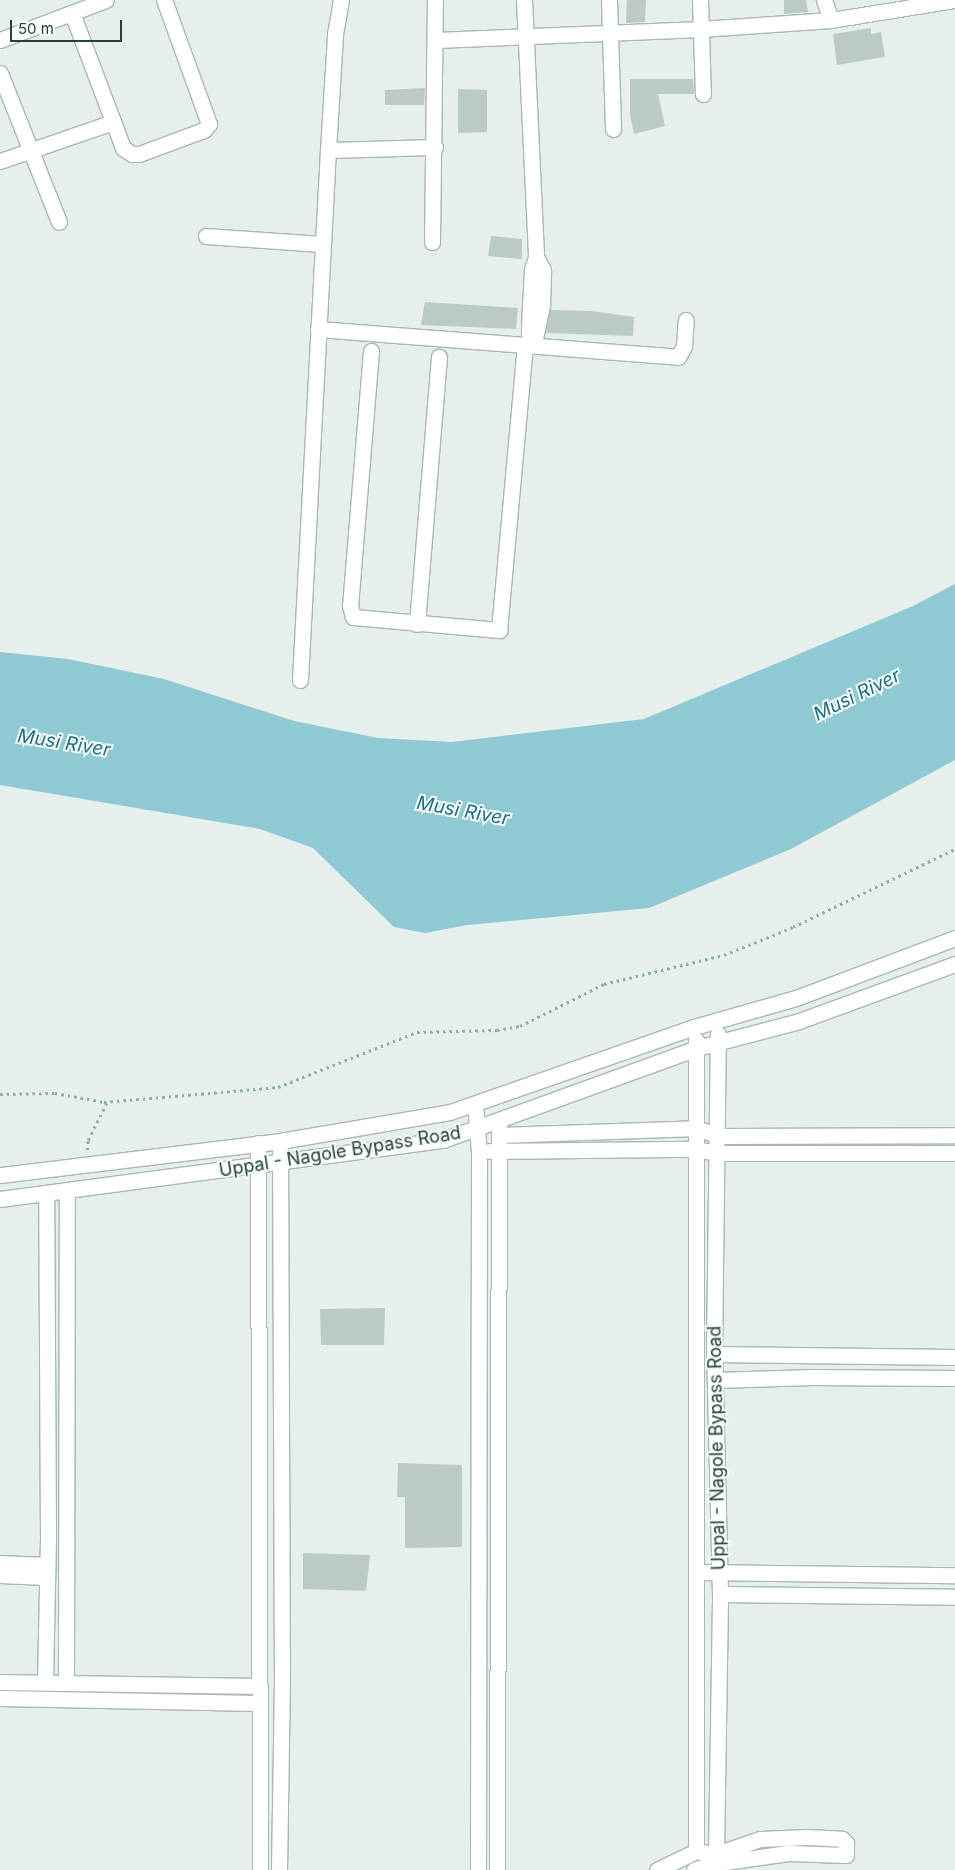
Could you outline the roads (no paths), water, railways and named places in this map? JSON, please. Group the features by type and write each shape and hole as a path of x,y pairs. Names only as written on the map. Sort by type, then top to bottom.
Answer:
{"street":[{"path":"0,40 106,0"},
{"path":"72,13 123,148 132,154 208,127 208,120 164,0"},
{"path":"300,680 322,244 341,0"},
{"path":"432,242 435,147 435,0"},
{"path":"371,351 350,605 353,617 499,630 529,346 532,269 536,257 524,37 524,0"},
{"path":"609,0 613,129"},
{"path":"700,0 704,94"},
{"path":"824,0 831,20"},
{"path":"436,40 701,29 831,20 915,3 955,0"},
{"path":"0,74 59,222"},
{"path":"0,162 113,122"},
{"path":"328,150 435,147"},
{"path":"206,236 322,244"},
{"path":"318,329 678,357 684,346 686,320"},
{"path":"417,624 439,357"},
{"name":"Uppal - Nagole Bypass Road","path":"0,1175 258,1142 280,1141 406,1122 475,1104 694,1027 828,987 955,938"},
{"name":"Uppal - Nagole Bypass Road","path":"0,1200 444,1140 475,1130 499,1135 697,1048 799,1020 955,964"},
{"name":"Uppal - Nagole Bypass Road","path":"716,1854 720,1594 714,1354 718,1020"},
{"name":"Uppal - Nagole Bypass Road","path":"694,1027 697,1048 696,1851"},
{"path":"475,1104 475,1130 479,1153 478,1870"},
{"path":"479,1153 499,1135 696,1128 718,1136 955,1135"},
{"path":"499,1135 696,1149 716,1153 955,1152"},
{"path":"498,1870 499,1135"},
{"path":"279,1870 282,1687 280,1141"},
{"path":"258,1142 260,1166 260,1870"},
{"path":"479,1171 498,1200"},
{"path":"66,1682 67,1192"},
{"path":"45,1682 46,1194"},
{"path":"714,1354 955,1357"},
{"path":"715,1380 813,1377 955,1378"},
{"path":"0,1563 46,1571"},
{"path":"0,1575 46,1571"},
{"path":"697,1572 955,1575"},
{"path":"720,1594 955,1596"},
{"path":"0,1682 260,1686"},
{"path":"0,1698 260,1704"},
{"path":"657,1870 696,1851 716,1854 760,1839 807,1837 842,1839 846,1844 846,1855 788,1853 711,1864 694,1870"}],"water":[{"name":"Musi River","path":"955,584 955,760 791,849 649,908 467,925 425,933 394,927 313,848 260,829 0,785 0,652 68,659 164,679 294,721 378,738 452,742 644,719 913,606"}]}
